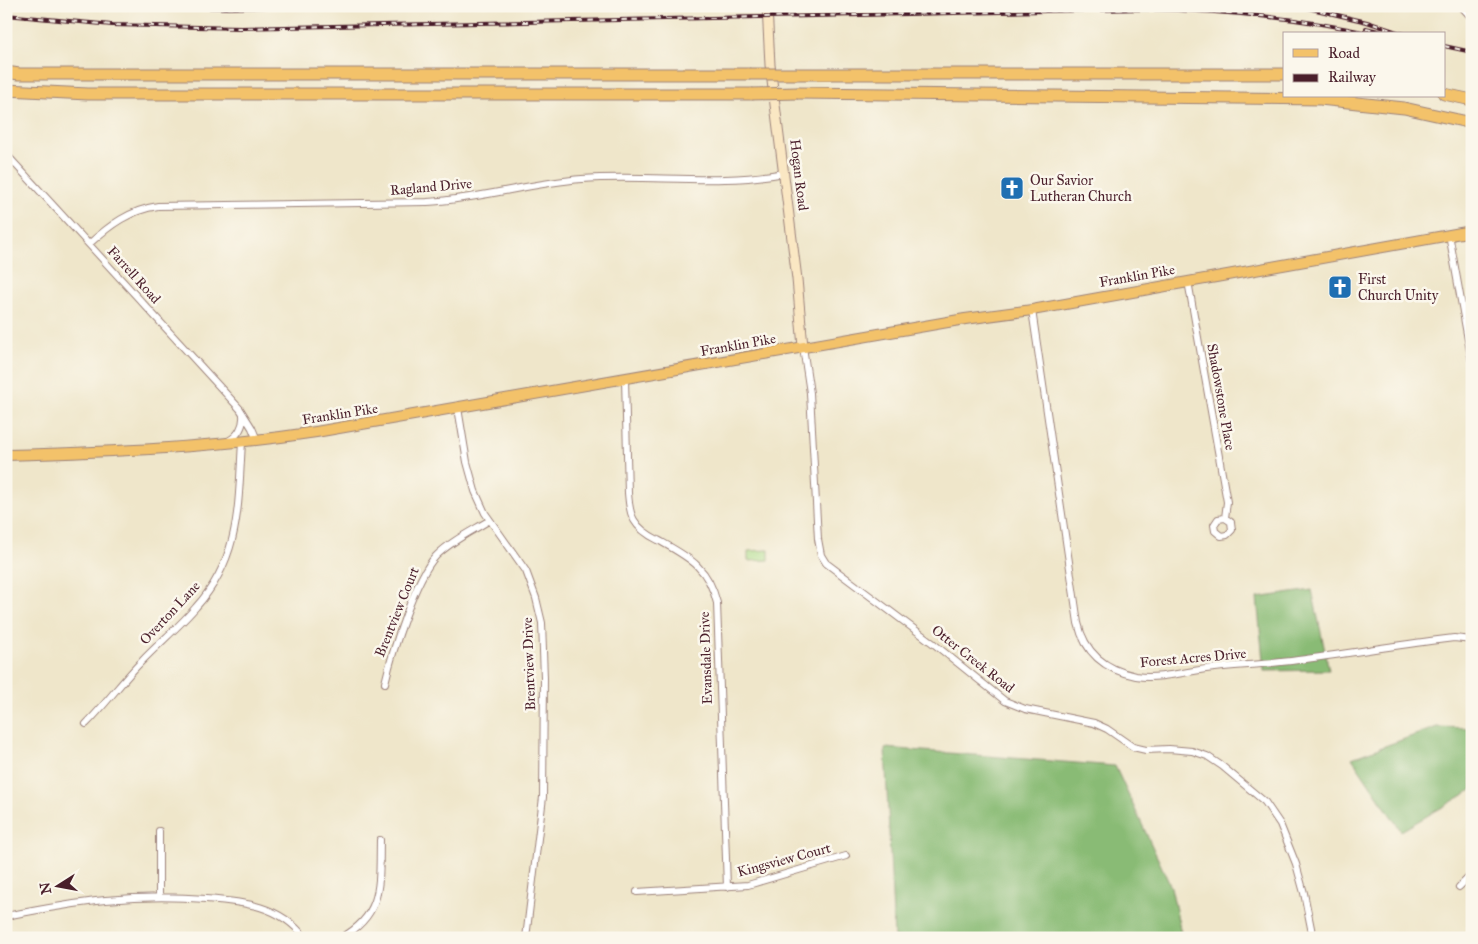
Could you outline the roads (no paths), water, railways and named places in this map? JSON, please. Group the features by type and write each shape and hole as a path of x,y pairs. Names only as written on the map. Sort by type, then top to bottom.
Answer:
{"highway":[{"path":"6,72 19,74 1283,74"},
{"path":"6,90 88,94 798,93 1320,99 1404,108 1472,123"},
{"path":"1446,94 1472,100"}],"main road":[{"name":"Franklin Pike","path":"6,455 221,445 330,430 965,319 1032,310 1472,231"}],"street":[{"name":"Hogan Road","path":"767,6 770,65 797,280 803,347"},
{"path":"1460,6 1472,18"},
{"name":"Farrell Road","path":"6,154 243,414 257,440"},
{"name":"Ragland Drive","path":"89,244 106,228 125,217 141,210 158,206 428,202 455,200 582,179 731,179 784,173"},
{"path":"1449,234 1472,362"},
{"name":"Shadowstone Place","path":"1188,281 1227,502 1226,518"},
{"name":"Forest Acres Drive","path":"1032,310 1078,623 1086,645 1091,653 1100,660 1124,672 1147,677 1209,668 1298,660 1454,638 1472,640"},
{"name":"Otter Creek Road","path":"803,347 810,393 818,539 821,555 826,563 934,644 998,696 1014,706 1089,721 1107,729 1128,745 1151,750 1174,749 1192,751 1207,756 1222,766 1265,802 1275,815 1293,856 1309,913 1313,938"},
{"name":"Evansdale Drive","path":"625,379 628,493 631,514 635,522 645,532 681,552 698,565 710,585 717,603 727,887"},
{"name":"Brentview Drive","path":"458,408 469,471 478,498 490,520 516,556 529,579 539,606 542,631 543,797 526,938"},
{"path":"221,445 237,435 243,424 243,414"},
{"name":"Overton Lane","path":"86,724 132,671 196,608 214,584 230,549 238,518 242,442"},
{"name":"Brentview Court","path":"385,683 390,662 408,612 430,564 442,551 490,520"},
{"path":"159,831 159,896"},
{"path":"341,938 362,923 373,907 378,887 380,840"},
{"name":"Kingsview Court","path":"637,892 727,887 756,883 846,856"},
{"path":"1459,886 1472,874"},
{"path":"6,916 90,901 159,896 228,901 257,905 287,920 305,938"}],"railway":[{"path":"151,6 228,8 310,6"},
{"path":"1299,6 1367,22 1397,32"},
{"path":"6,15 112,25 241,28 1142,9 1258,16 1315,23 1362,32"},
{"path":"1366,28 1382,32"},
{"path":"1446,46 1472,52"}],"place":[{"name":"Our Savior Lutheran Church","path":"1012,188"},
{"name":"First Church Unity","path":"1340,287"}]}
